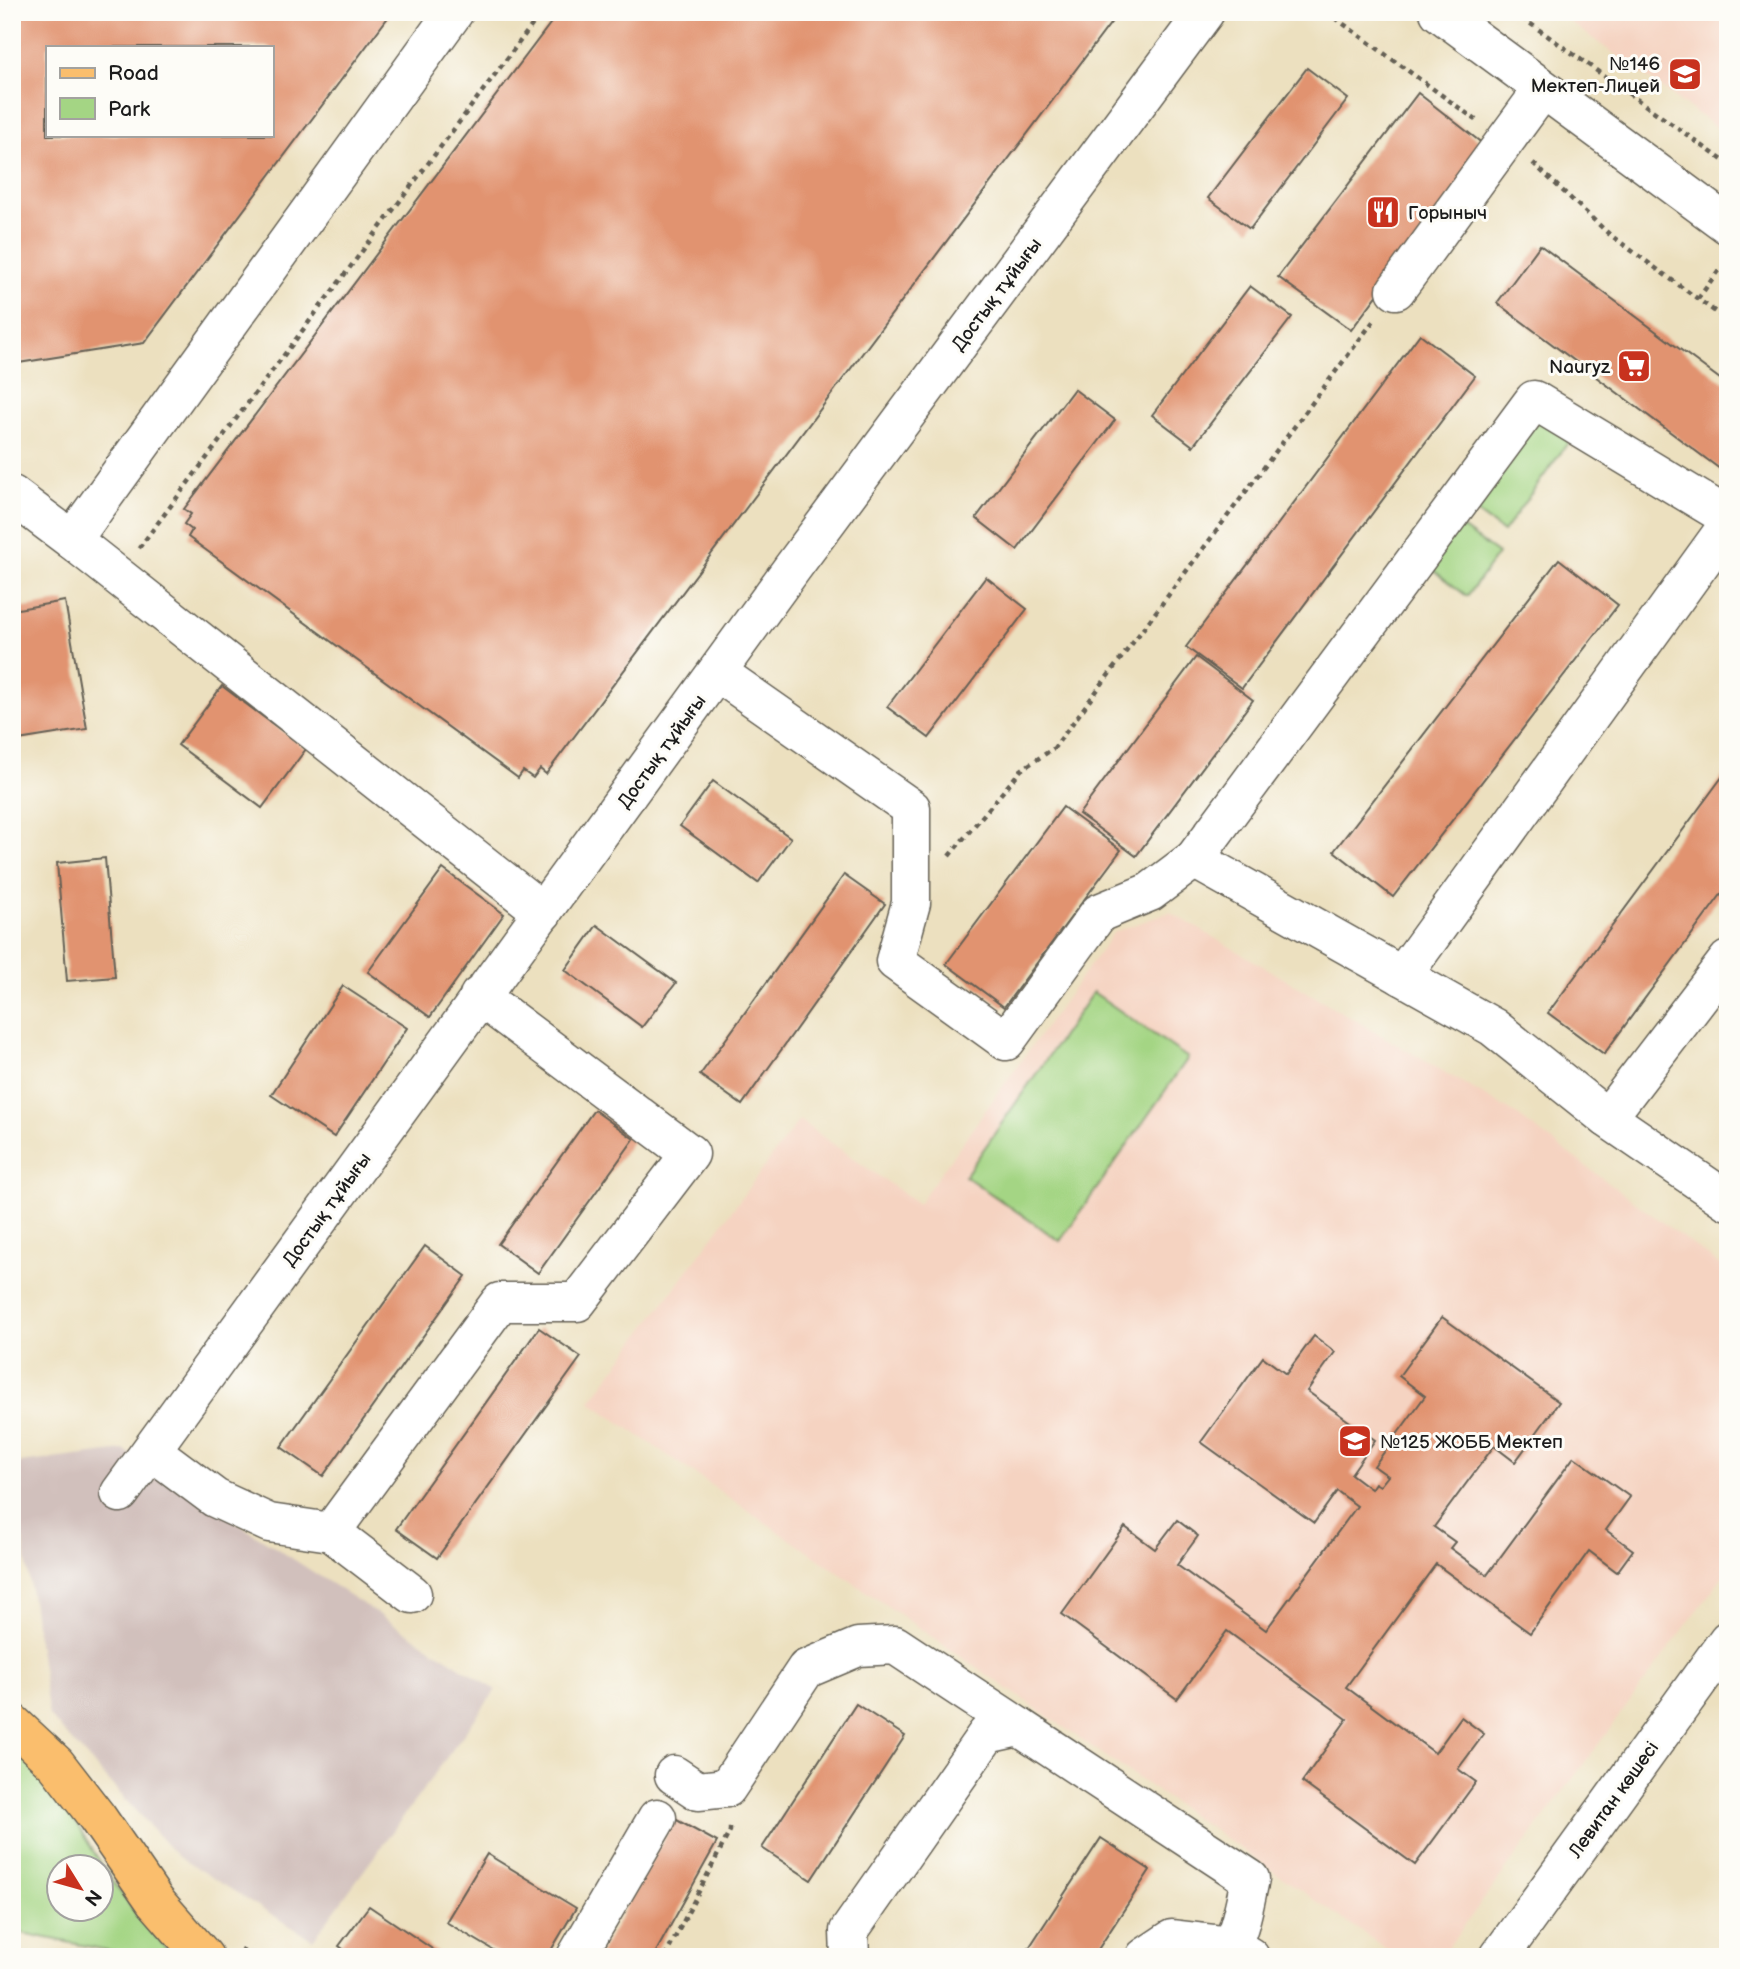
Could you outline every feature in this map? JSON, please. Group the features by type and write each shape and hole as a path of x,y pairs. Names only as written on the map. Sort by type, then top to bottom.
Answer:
{"main road":[{"path":"12,1723 56,1764 97,1817 155,1901 204,1957"}],"street":[{"path":"72,540 454,12"},
{"name":"Достық тұйығы","path":"120,1493 479,996 1205,12"},
{"path":"1439,12 1728,225"},
{"path":"1396,290 1543,89"},
{"path":"717,672 911,808 911,903 895,961 1006,1041 1099,913 1150,892 1194,859 1534,400 1728,517"},
{"path":"12,495 543,912"},
{"path":"1402,976 1728,525"},
{"path":"1194,859 1493,1027 1607,1118 1728,1201"},
{"path":"1607,1118 1728,960"},
{"path":"331,1532 499,1302 577,1302 690,1154 479,996"},
{"path":"152,1451 215,1497 269,1523 331,1532 412,1594"},
{"name":"Левитан көшесі","path":"1499,1957 1728,1640"},
{"path":"674,1775 698,1791 727,1788 806,1669 858,1647 895,1645 1250,1880 1236,1953 1172,1939 1145,1957"},
{"path":"850,1957 849,1931 987,1734 1019,1727"},
{"path":"576,1957 657,1818"}],"path":[{"path":"118,576 542,12"},
{"path":"1327,12 1530,160 1609,234 1728,321"},
{"path":"1514,12 1728,164"},
{"path":"1698,299 1720,268"},
{"path":"911,903 1021,770 1054,748 1396,290"},
{"path":"666,1957 730,1831 727,1788"}],"shaded area":[{"name":"№146 Мектеп-Лицей","path":"1556,12 1728,12 1728,136"},
{"name":"№125 ЖОББ Мектеп","path":"1170,912 1511,1111 1728,1271 1728,1569 1441,1957 1398,1957 590,1402 799,1120 918,1204 1114,932"},
{"path":"124,1450 496,1690 313,1940 177,1856 49,1716 12,1464"}],"green space":[{"path":"1527,408 1570,440 1503,532 1460,500"},
{"path":"1447,517 1498,554 1467,596 1417,558"},
{"path":"1093,992 1188,1058 1060,1241 965,1176"},
{"path":"12,1743 51,1787 95,1854 46,1854 46,1924 116,1924 116,1885 174,1957 141,1957 12,1931"}],"building":[{"path":"12,12 392,12 144,343 12,364"},
{"path":"559,12 1119,12 546,774 540,769 533,778 523,771 518,778 188,537 192,530 184,524 191,514 184,509"},
{"path":"1307,68 1348,99 1250,229 1208,198"},
{"name":"Горыныч","path":"1418,93 1488,148 1351,330 1278,277"},
{"path":"1540,245 1728,385 1728,475 1497,303"},
{"path":"1250,286 1292,317 1193,446 1152,415"},
{"path":"1420,334 1475,376 1242,688 1186,647"},
{"path":"1074,389 1115,420 1017,550 976,518"},
{"path":"1559,559 1618,605 1393,897 1334,851"},
{"path":"986,577 1027,609 929,738 887,707"},
{"path":"65,601 87,729 18,740 12,704 12,610"},
{"path":"1196,657 1253,700 1136,856 1079,814"},
{"path":"222,686 306,749 262,808 178,745"},
{"path":"1728,769 1728,885 1604,1054 1548,1013"},
{"path":"713,781 791,838 758,883 680,826"},
{"path":"1063,807 1121,850 1004,1007 946,964"},
{"path":"105,858 115,977 67,981 57,863"},
{"path":"443,869 504,914 430,1017 368,972"},
{"path":"844,875 885,904 742,1105 700,1075"},
{"path":"597,925 676,983 642,1027 565,970"},
{"path":"343,986 407,1028 334,1137 271,1095"},
{"path":"594,1110 634,1139 538,1273 498,1244"},
{"path":"425,1246 466,1276 323,1476 281,1447"},
{"path":"1442,1317 1559,1402 1515,1462 1494,1446 1434,1527 1455,1542 1450,1548 1487,1575 1574,1457 1630,1497 1606,1530 1633,1550 1617,1572 1589,1551 1530,1633 1436,1564 1346,1687 1435,1753 1461,1717 1484,1734 1458,1769 1476,1782 1415,1865 1302,1782 1347,1719 1227,1631 1177,1699 1062,1614 1125,1527 1155,1549 1177,1520 1198,1536 1177,1565 1266,1630 1357,1506 1337,1491 1314,1523 1201,1442 1263,1357 1286,1374 1314,1336 1335,1352 1307,1391 1375,1440 1351,1474 1371,1489 1375,1483 1380,1486 1388,1476 1374,1466 1425,1396 1399,1376"},
{"path":"539,1328 581,1357 437,1558 396,1529"},
{"path":"856,1704 905,1736 811,1880 762,1848"},
{"path":"675,1819 717,1842 653,1957 598,1957"},
{"path":"1101,1838 1150,1870 1093,1957 1023,1957"},
{"path":"487,1854 576,1908 547,1957 505,1957 446,1922"},
{"path":"369,1906 444,1957 354,1957 339,1946"}],"place":[{"name":"№146 Мектеп-Лицей","path":"1685,74"},
{"name":"Горыныч","path":"1383,212"},
{"name":"Nauryz","path":"1634,366"},
{"name":"№125 ЖОББ Мектеп","path":"1355,1441"}]}
